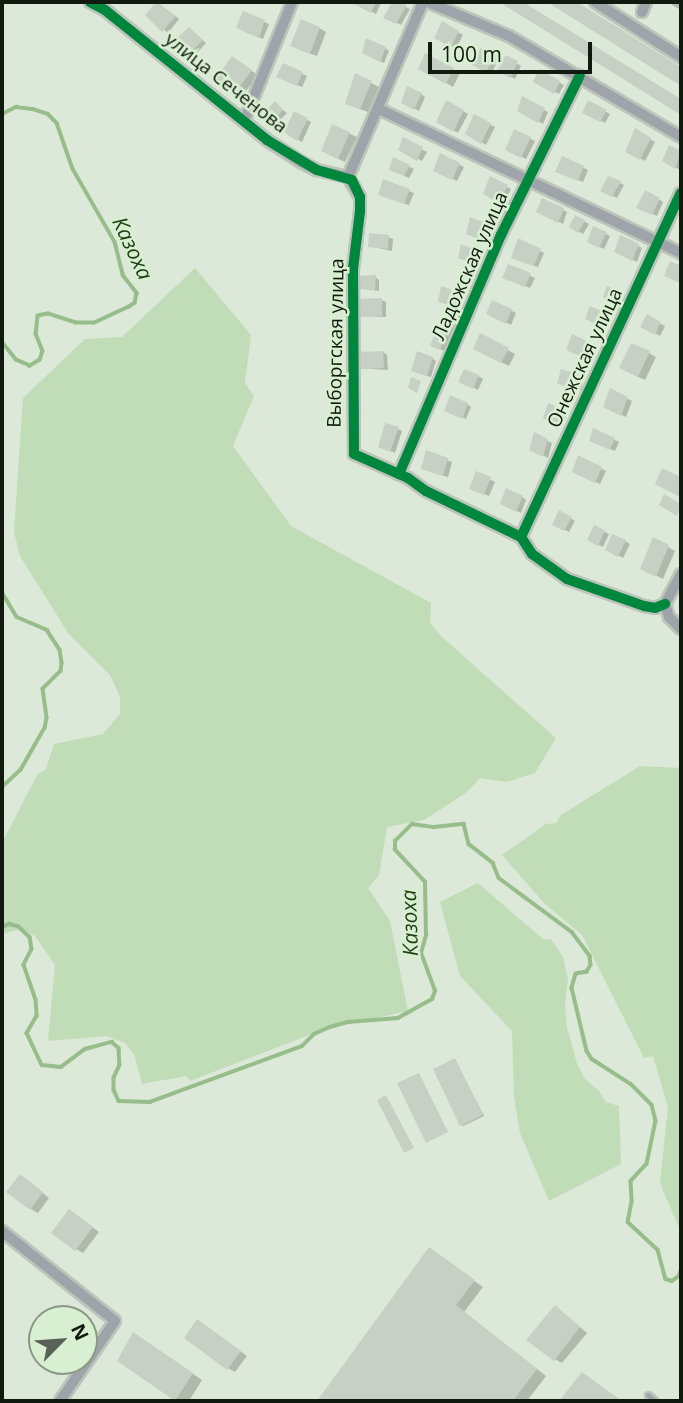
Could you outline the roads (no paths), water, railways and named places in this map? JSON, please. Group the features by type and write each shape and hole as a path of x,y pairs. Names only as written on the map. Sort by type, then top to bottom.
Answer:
{"street":[{"name":"улица Сеченова","path":"90,2 105,10 245,119 267,140 317,170 348,177"},
{"path":"245,119 292,2"},
{"path":"348,177 423,2"},
{"path":"428,2 509,36 580,75 681,137"},
{"path":"595,2 681,57"},
{"name":"Ладожская улица","path":"398,474 528,180 580,75"},
{"path":"379,109 681,253"},
{"name":"Выборгская улица","path":"348,177 359,197 360,211 353,269 354,454 521,537 532,554 568,579 644,606 655,608 666,604"},
{"name":"Онежская улица","path":"521,537 681,193"},
{"path":"681,574 666,604 669,617 681,629"},
{"path":"2,1231 115,1321 60,1401"}],"lane":[{"path":"648,1395 655,1401"}],"waterway":[{"name":"Казоха","path":"2,114 16,107 33,109 48,114 57,123 73,169 115,242 123,275 137,293 135,303 94,323 76,323 48,314 38,316 36,334 43,351 40,360 30,366 16,360 2,343"},
{"name":"Казоха","path":"2,592 17,617 47,630 60,650 62,663 61,671 43,689 47,718 45,728 21,770 2,788"},
{"name":"Казоха","path":"2,927 9,924 18,926 30,937 32,949 24,965 36,1000 37,1016 27,1033 42,1065 61,1067 85,1049 112,1042 119,1048 120,1065 114,1078 114,1090 119,1101 150,1102 302,1046 314,1034 330,1027 348,1022 398,1018 432,999 435,991 421,953 426,935 425,882 395,850 395,841 412,824 434,827 464,824 469,844 493,863 499,878 572,932 590,956 591,965 587,972 576,974 572,988 587,1051 592,1059 631,1084 652,1105 656,1121 647,1164 631,1181 632,1202 628,1222 658,1250 666,1279 672,1281 679,1276 681,1269"}]}
